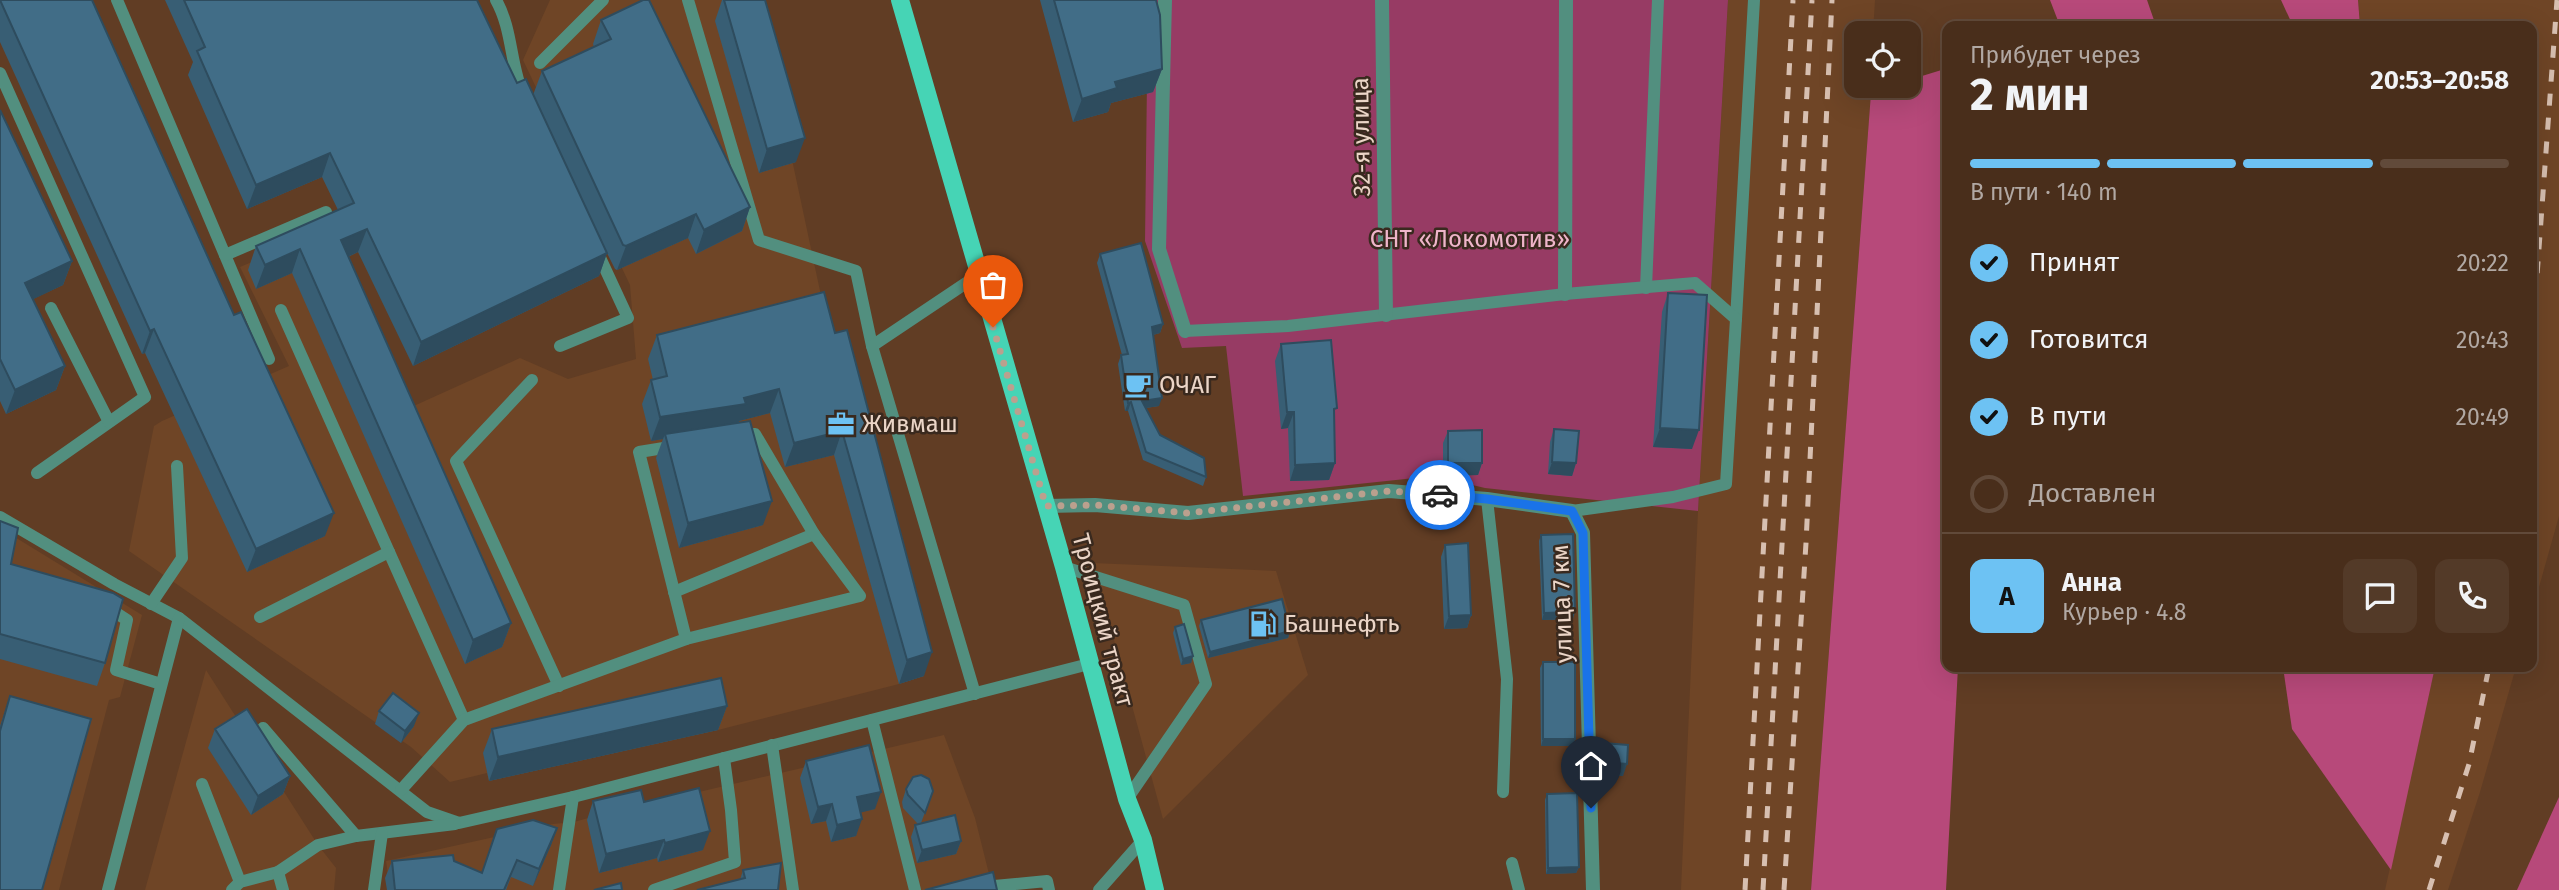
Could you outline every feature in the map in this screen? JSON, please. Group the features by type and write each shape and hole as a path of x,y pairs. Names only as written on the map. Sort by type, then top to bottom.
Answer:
{"main road":[{"name":"Троицкий тракт","path":"900,0 1064,566 1128,799 1143,840 1155,890"}],"street":[{"path":"1165,0 1159,249 1185,331"},
{"name":"32-я улица","path":"1382,0 1386,315"},
{"path":"1565,294 1566,0"},
{"name":"улица 7 км","path":"1046,506 1095,505 1188,513 1390,491 1487,499 1572,511 1583,533 1593,890"}],"lane":[{"path":"117,0 269,359"},
{"path":"496,0 503,12 518,84 530,108"},
{"path":"540,63 603,0"},
{"path":"688,0 759,240 856,271 872,346 975,694"},
{"path":"1646,288 1658,0"},
{"path":"1572,511 1673,497 1726,484 1754,0"},
{"path":"0,72 145,397 37,473"},
{"path":"225,255 326,212"},
{"path":"560,346 628,318 587,232"},
{"path":"872,346 978,275"},
{"path":"1185,331 1287,326 1565,294 1695,283 1736,319"},
{"path":"51,308 109,422"},
{"path":"281,310 464,720"},
{"path":"532,380 456,461 559,685"},
{"path":"401,790 464,720 686,639 860,596 814,534 755,434 729,438"},
{"path":"686,639 639,452 691,444"},
{"path":"151,604 182,558 177,466"},
{"path":"1487,499 1507,679 1503,792"},
{"path":"0,517 178,618 427,812 459,823"},
{"path":"674,592 814,534"},
{"path":"260,617 389,552"},
{"path":"1064,566 1184,605 1206,684 1128,799"},
{"path":"99,602 127,620 116,670 161,684"},
{"path":"108,890 178,618"},
{"path":"202,784 236,886 278,872 318,845 355,836 459,823 573,797 1089,664"},
{"path":"872,720 915,890"},
{"path":"263,728 355,836"},
{"path":"772,745 793,890"},
{"path":"654,890 735,862 724,758"},
{"path":"559,890 573,797"},
{"path":"374,890 383,833"},
{"path":"1099,890 1143,840"},
{"path":"1512,863 1519,890"},
{"path":"278,872 284,890"},
{"path":"951,890 1047,881 1049,890"}],"shaded area":[{"path":"550,0 758,0 823,305 924,676 718,730 489,781 487,773 450,782 411,747 129,551 154,426 289,366 240,267 333,228 407,409 520,358 568,379 636,359 630,285 523,60"},
{"path":"1728,0 1875,0 1874,21 1844,21 1844,98 1871,98 1811,890 1681,890 1698,511"},
{"path":"2050,0 2147,0 2154,21 2058,21"},
{"path":"2281,0 2358,0 2360,21 2291,21"},
{"path":"2358,0 2559,0 2559,516 2537,594 2537,21 2360,21"},
{"path":"1942,70 1942,672 1958,672 1946,890 1811,890 1871,98 1921,98 1921,76"},
{"path":"0,528 142,615 120,697 109,700 59,890 0,890"},
{"path":"1093,563 1276,571 1308,675 1163,819"},
{"path":"206,670 318,845 336,868 334,890 145,890"},
{"path":"2284,672 2434,672 2391,870 2292,729"},
{"path":"2434,672 2515,672 2448,890 2385,890"},
{"path":"944,735 975,818 993,890 390,890 386,861 553,824 574,822 649,801 686,795"},
{"path":"2559,797 2559,890 2517,890"}],"green space":[{"name":"СНТ «Локомотив»","path":"1148,0 1728,0 1698,511 1485,488 1434,476 1243,496 1226,346 1182,348 1145,241"}],"building":[{"path":"0,0 92,0 234,315 241,312 334,513 256,549 154,329 150,331"},
{"path":"184,0 477,0 517,83 526,79 607,253 421,342 367,229 341,240 511,623 473,640 300,249 265,265 256,246 354,203 330,153 256,185 197,51 205,47"},
{"path":"643,0 649,0 750,207 704,230 696,214 626,246 623,245 542,71 611,39 601,20"},
{"path":"724,0 765,0 805,138 767,149"},
{"path":"1054,0 1156,0 1160,15 1162,69 1115,82 1117,88 1082,99"},
{"path":"0,110 72,261 25,283 65,366 15,390 0,359"},
{"path":"1141,243 1163,324 1152,327 1162,398 1142,401 1160,435 1204,458 1206,477 1146,452 1131,402 1128,403 1121,355 1128,354 1100,254"},
{"path":"824,292 835,333 847,330 932,652 907,660 842,431 794,443 779,389 744,398 746,404 660,417 651,380 667,376 657,335"},
{"path":"1668,293 1707,295 1699,430 1660,428"},
{"path":"1331,340 1337,408 1334,409 1335,463 1295,465 1294,412 1287,412 1281,344"},
{"path":"750,421 772,501 688,523 665,434"},
{"path":"1554,429 1579,431 1576,463 1552,462"},
{"path":"1482,430 1482,463 1448,463 1448,431"},
{"path":"0,521 18,528 11,564 113,593 123,599 105,663 0,634"},
{"path":"1573,534 1575,612 1544,613 1541,535"},
{"path":"1468,543 1471,615 1449,616 1445,545"},
{"path":"1282,599 1290,631 1210,652 1201,620"},
{"path":"1184,624 1193,656 1183,659 1175,627"},
{"path":"1543,662 1575,662 1575,739 1543,739"},
{"path":"721,678 727,706 498,757 492,729"},
{"path":"393,693 419,713 405,731 379,711"},
{"path":"10,696 91,719 42,890 0,890 0,731"},
{"path":"247,709 290,776 258,796 215,729"},
{"path":"1603,743 1628,745 1627,764 1604,762"},
{"path":"869,745 881,792 857,797 862,819 837,825 832,804 818,807 806,761"},
{"path":"921,775 929,779 933,791 925,813 908,795 906,789 913,777"},
{"path":"699,788 710,831 606,854 593,801 641,790 644,802"},
{"path":"1577,793 1579,867 1548,868 1547,794"},
{"path":"955,815 961,841 922,850 915,825"},
{"path":"533,820 557,828 539,869 517,860 504,890 395,890 392,861 453,855 454,861 482,873 497,829"},
{"path":"781,863 778,890 697,890 745,878 743,870"},
{"path":"993,872 997,890 925,890"},
{"path":"621,883 622,890 594,890"}],"railway":[{"path":"1745,890 1793,0"},
{"path":"1763,890 1812,0"},
{"path":"1784,890 1806,543 1832,0"},
{"path":"2537,276 2557,0"},
{"path":"2429,890 2469,764 2488,672"}],"way so far":[{"path":"993,327 1046,506 1095,505 1188,513 1390,491 1440,495"}],"place":[{"name":"ОЧАГ","path":"1138,385"},
{"name":"Живмаш","path":"841,424"},
{"name":"Башнефть","path":"1263,624"}],"route":[{"path":"1440,495 1572,511 1583,533 1591,808"}]}
